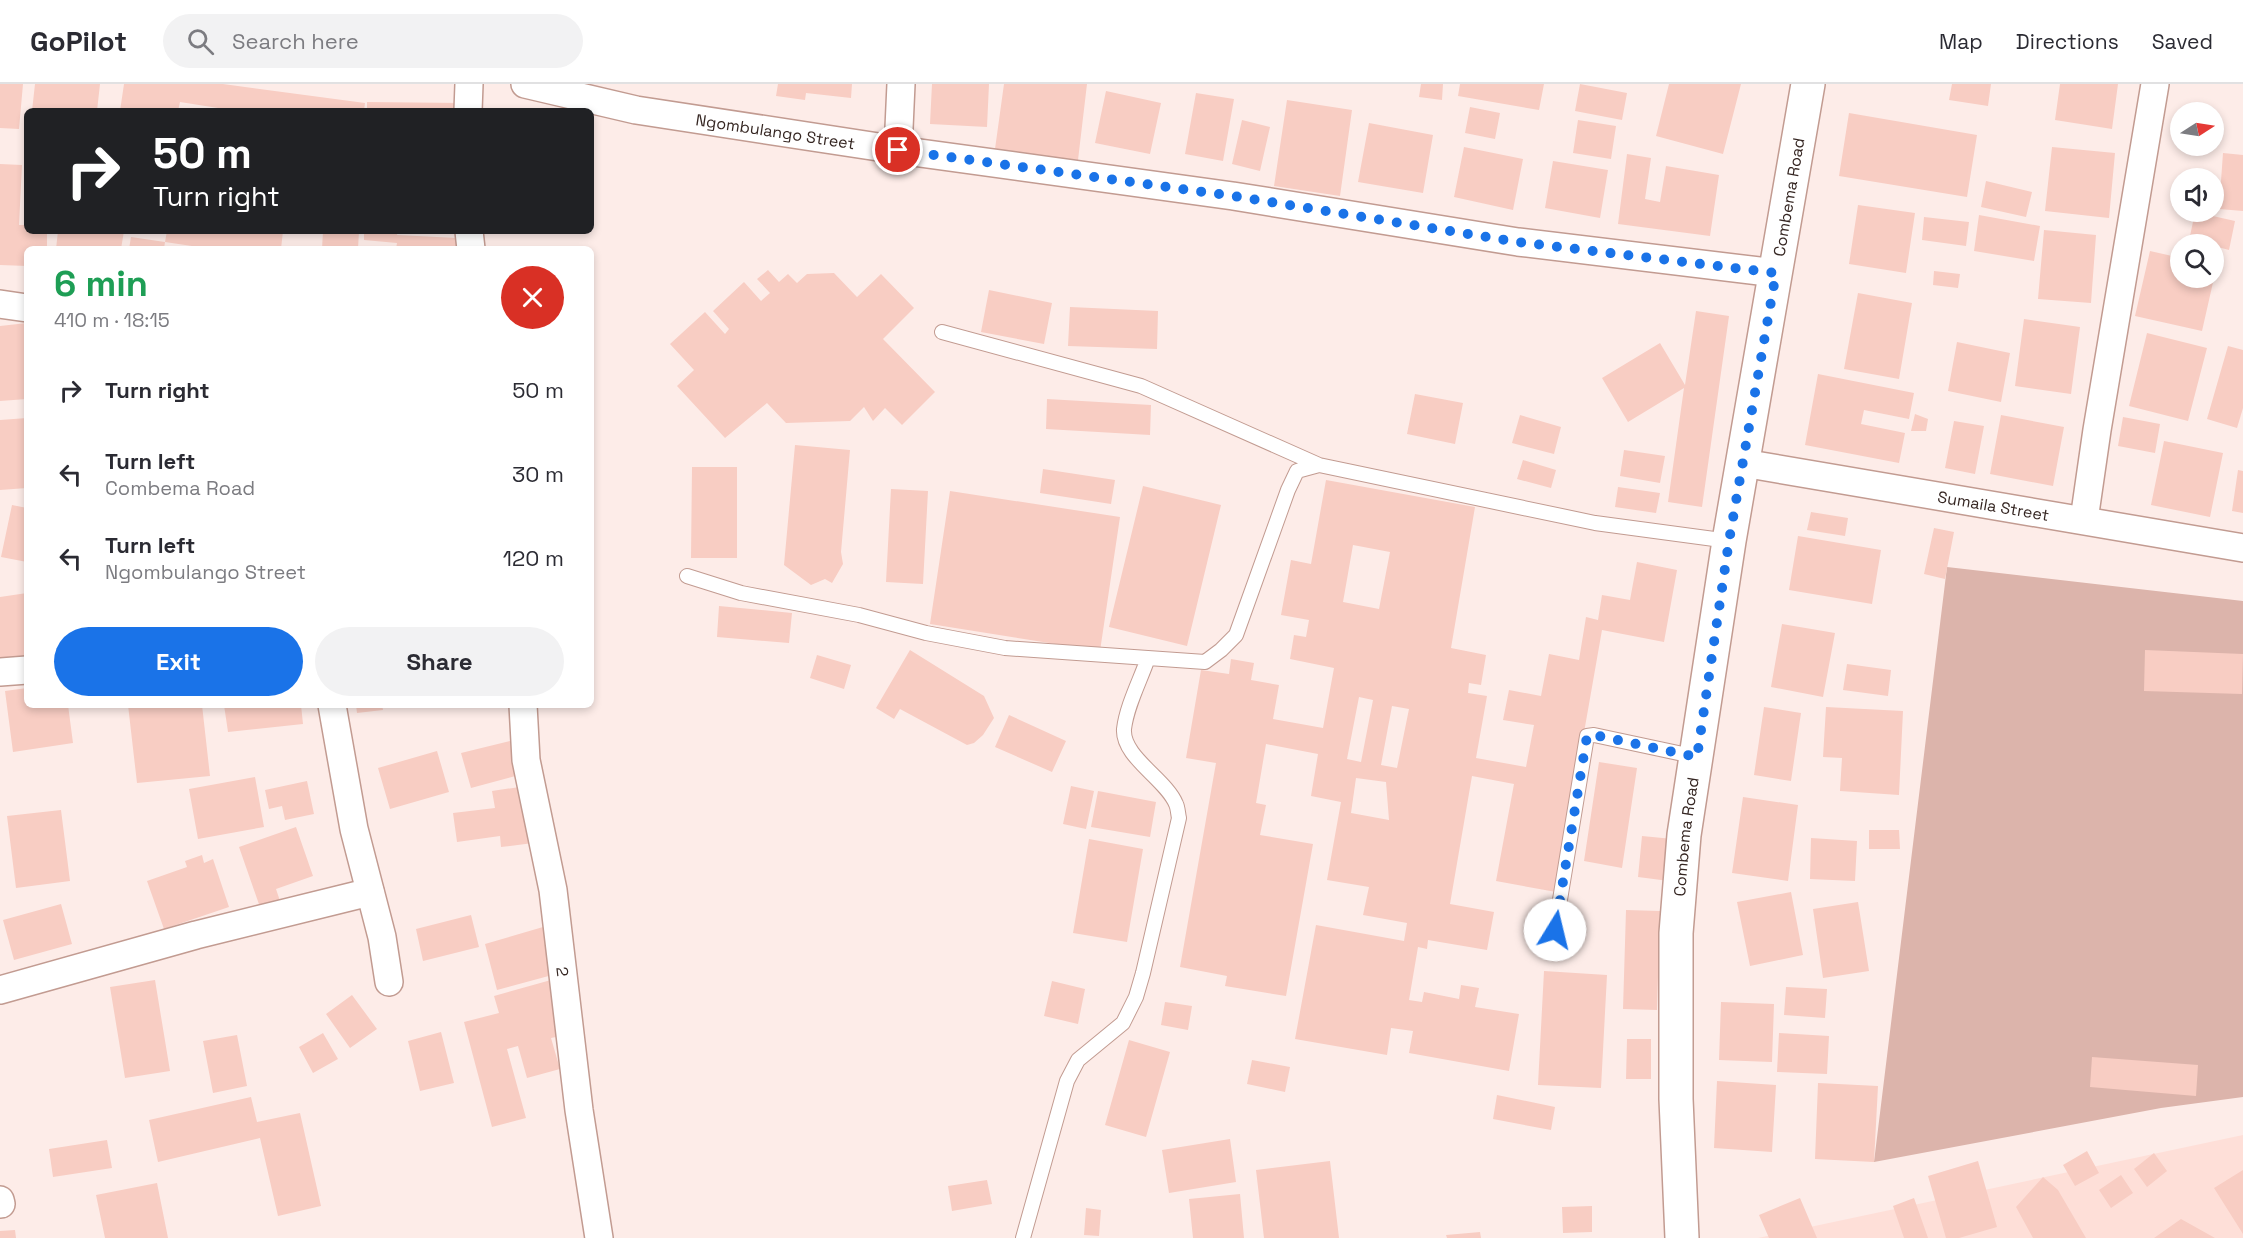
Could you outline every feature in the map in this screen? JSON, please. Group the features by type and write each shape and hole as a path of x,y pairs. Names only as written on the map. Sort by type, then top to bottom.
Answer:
{"street":[{"path":"468,108 469,84"},
{"name":"Ngombulango Street","path":"525,84 636,110 898,150 1266,201 1518,242 1776,273"},
{"path":"898,150 901,84"},
{"name":"Combema Road","path":"1683,1238 1676,1099 1676,933 1684,835 1729,541 1808,84"},
{"path":"2084,520 2098,418 2155,84"},
{"path":"0,304 24,308"},
{"name":"Sumaila Street","path":"1743,462 2243,548"},
{"path":"0,672 24,670"},
{"path":"333,708 354,829 382,938 389,982"},
{"name":"2","path":"523,708 526,760 553,890 579,1110 599,1238"},
{"path":"0,990 196,935 370,892"}],"lane":[{"path":"942,332 1142,386 1319,465 1595,523 1729,541"},
{"path":"687,576 741,593 859,615 926,633 1005,648 1205,662 1236,635 1288,490 1297,471 1319,465"},
{"path":"1023,1238 1067,1081 1078,1060 1123,1023 1136,997 1179,818 1176,804 1166,790 1126,746 1124,731 1127,716 1148,658"},
{"path":"1555,930 1587,736 1594,735 1697,757"}],"shaded area":[{"path":"1947,567 2243,601 2243,1097 2161,1108 1874,1162"},
{"path":"2243,1135 2243,1238 1758,1238"}],"building":[{"path":"0,84 23,84 19,129 0,128"},
{"path":"35,84 100,84 97,108 32,108"},
{"path":"124,84 223,84 365,103 364,108 218,108 180,102 179,108 120,108"},
{"path":"778,84 852,84 851,98 806,93 805,100 776,96"},
{"path":"932,84 989,84 987,127 930,124"},
{"path":"1004,84 1087,84 1078,160 995,149"},
{"path":"1421,84 1443,84 1442,100 1419,97"},
{"path":"1460,84 1544,84 1539,110 1458,96"},
{"path":"1580,84 1627,93 1622,120 1575,111"},
{"path":"1669,84 1741,84 1723,154 1656,136"},
{"path":"1952,84 1991,84 1988,106 1949,100"},
{"path":"2060,84 2118,84 2112,129 2055,120"},
{"path":"1106,91 1161,103 1150,154 1095,143"},
{"path":"1196,93 1234,99 1223,161 1185,154"},
{"path":"1287,100 1352,110 1340,196 1274,186"},
{"path":"367,102 464,103 464,108 367,108"},
{"path":"1470,107 1500,113 1495,139 1465,133"},
{"path":"1849,113 1977,135 1967,197 1839,176"},
{"path":"1242,120 1270,127 1260,171 1232,164"},
{"path":"1578,120 1616,126 1611,159 1573,153"},
{"path":"1369,123 1433,135 1423,193 1358,182"},
{"path":"1464,147 1523,159 1513,210 1454,197"},
{"path":"2052,147 2115,153 2109,218 2045,211"},
{"path":"2224,153 2243,155 2243,211 2224,209 2224,168 2222,168"},
{"path":"1627,154 1651,158 1645,199 1660,202 1666,166 1719,175 1710,236 1618,224"},
{"path":"1553,161 1608,170 1600,218 1545,208"},
{"path":"0,164 22,165 19,225 24,225 24,234 47,234 47,246 24,246 24,266 0,265"},
{"path":"1986,181 2032,192 2026,217 1981,207"},
{"path":"1858,205 1915,213 1906,273 1849,264"},
{"path":"1979,215 2040,226 2034,261 1974,251"},
{"path":"1924,217 1969,222 1966,246 1922,240"},
{"path":"2224,219 2235,221 2229,250 2224,249 2224,234 2190,234 2193,222 2224,222"},
{"path":"2044,230 2096,235 2091,303 2038,299"},
{"path":"58,234 124,234 122,246 56,246"},
{"path":"166,234 283,234 281,246 192,246 165,242"},
{"path":"323,234 359,234 358,246 322,246"},
{"path":"364,234 397,234 457,238 457,246 396,246 397,243 364,240"},
{"path":"131,237 165,242 164,246 130,246"},
{"path":"2150,251 2170,256 2170,288 2212,288 2202,331 2135,316"},
{"path":"768,270 779,282 788,274 797,283 807,274 834,273 857,297 881,274 914,308 883,339 935,392 902,425 885,408 873,421 864,407 850,421 786,423 767,403 725,438 677,386 694,370 670,344 705,312 725,334 729,329 713,311 744,282 761,301 770,293 757,279"},
{"path":"1934,271 1960,274 1958,288 1933,285"},
{"path":"989,290 1052,303 1044,344 981,332"},
{"path":"1858,293 1912,303 1899,379 1844,369"},
{"path":"1070,307 1158,311 1157,349 1068,346"},
{"path":"1696,311 1729,316 1702,507 1668,502 1684,388 1628,422 1602,378 1660,343 1685,385"},
{"path":"2024,319 2080,327 2071,394 2015,386"},
{"path":"24,323 24,399 0,401 0,326"},
{"path":"2147,333 2207,348 2188,421 2129,406"},
{"path":"1957,342 2010,353 2001,402 1948,391"},
{"path":"2228,346 2243,350 2243,408 2237,428 2207,419"},
{"path":"1818,374 1914,393 1909,419 1864,410 1861,424 1905,433 1899,463 1805,445"},
{"path":"1415,394 1463,403 1455,444 1407,434"},
{"path":"1047,399 1151,405 1150,435 1046,429"},
{"path":"1915,414 1928,419 1926,431 1911,431"},
{"path":"1520,415 1561,427 1554,454 1512,443"},
{"path":"2001,415 2064,427 2053,486 1990,474"},
{"path":"2123,417 2160,424 2155,453 2118,446"},
{"path":"24,418 24,488 0,490 0,420"},
{"path":"1954,421 1984,426 1975,474 1945,468"},
{"path":"2164,441 2223,453 2210,517 2151,505"},
{"path":"795,445 850,450 841,552 843,564 832,583 825,579 811,585 784,565"},
{"path":"1624,450 1665,456 1660,483 1620,476"},
{"path":"1523,460 1556,470 1551,488 1517,479"},
{"path":"692,467 737,467 737,558 691,558"},
{"path":"1043,469 1115,480 1111,504 1040,493"},
{"path":"2238,470 2243,471 2243,513 2232,511"},
{"path":"1326,480 1475,507 1451,648 1486,655 1481,685 1469,683 1468,693 1487,696 1476,758 1526,767 1534,725 1503,720 1509,690 1541,696 1549,654 1579,660 1586,617 1598,620 1602,595 1630,600 1637,562 1677,570 1664,642 1602,630 1556,892 1496,881 1514,784 1472,776 1450,904 1494,912 1487,950 1428,940 1427,949 1418,947 1409,1000 1422,1002 1424,992 1459,999 1461,985 1479,988 1475,1007 1519,1014 1509,1071 1409,1053 1413,1031 1391,1028 1387,1055 1295,1039 1316,925 1404,941 1407,923 1363,915 1369,887 1327,880 1341,802 1311,796 1318,754 1266,744 1256,803 1266,805 1260,835 1313,844 1286,996 1225,986 1227,976 1180,967 1216,763 1186,758 1201,670 1229,674 1231,659 1254,663 1251,680 1279,685 1273,719 1323,728 1334,668 1290,659 1294,635 1306,637 1309,620 1281,615 1291,560 1311,564","holes":["1353,545 1390,552 1379,609 1343,602","1359,697 1373,700 1361,762 1347,759","1392,706 1409,709 1397,768 1381,765","1356,778 1386,782 1389,820 1351,813"]},
{"path":"1143,486 1221,505 1187,646 1109,627"},
{"path":"1618,487 1660,493 1656,513 1615,507"},
{"path":"891,489 928,491 923,584 886,582"},
{"path":"950,491 1120,517 1100,651 930,624"},
{"path":"12,505 24,507 24,561 1,557"},
{"path":"1811,512 1848,518 1845,536 1807,530"},
{"path":"1934,528 1954,532 1945,579 1924,574"},
{"path":"1798,536 1881,550 1872,604 1789,590"},
{"path":"24,593 24,659 0,662 0,597"},
{"path":"719,606 792,613 789,643 717,637"},
{"path":"1782,624 1835,633 1823,697 1771,687"},
{"path":"910,650 984,696 994,718 983,735 974,743 967,745 900,709 894,719 876,708"},
{"path":"2145,650 2243,654 2242,694 2144,691"},
{"path":"817,655 851,665 844,689 810,678"},
{"path":"1847,664 1891,670 1888,696 1843,690"},
{"path":"24,688 24,708 68,708 73,743 13,752 5,691"},
{"path":"1764,707 1801,713 1791,781 1754,775"},
{"path":"1826,707 1903,711 1899,795 1840,791 1842,758 1823,757"},
{"path":"128,708 202,708 210,776 137,783"},
{"path":"224,708 301,708 303,724 228,732"},
{"path":"356,708 383,708 383,710 357,713"},
{"path":"1009,715 1066,741 1052,772 995,747"},
{"path":"514,740 523,774 471,788 461,753"},
{"path":"437,751 449,792 390,809 378,768"},
{"path":"1599,762 1637,768 1622,868 1584,861"},
{"path":"255,777 264,827 198,839 189,789"},
{"path":"307,781 314,814 285,820 282,806 269,809 265,790"},
{"path":"533,785 541,842 501,847 500,836 457,842 453,813 495,808 492,791"},
{"path":"1071,786 1094,791 1086,829 1063,824"},
{"path":"1098,791 1156,802 1150,837 1091,827"},
{"path":"1743,797 1798,805 1788,881 1732,873"},
{"path":"61,810 70,881 16,888 7,816"},
{"path":"296,827 313,876 276,889 281,904 261,910 239,847"},
{"path":"1869,830 1899,830 1900,849 1869,849"},
{"path":"1642,836 1673,839 1669,881 1638,877"},
{"path":"1811,838 1857,841 1855,881 1810,879"},
{"path":"1089,839 1143,849 1127,942 1073,933"},
{"path":"202,855 204,863 213,859 229,907 164,929 147,881 187,867 185,861"},
{"path":"1791,892 1803,955 1750,966 1737,902"},
{"path":"1858,902 1869,971 1823,978 1813,909"},
{"path":"61,904 72,944 14,960 3,920"},
{"path":"1626,910 1660,911 1657,1010 1623,1009"},
{"path":"471,915 479,947 423,961 416,929"},
{"path":"543,927 556,974 497,990 485,944"},
{"path":"1544,971 1607,975 1601,1088 1538,1085"},
{"path":"155,980 170,1071 125,1078 110,987"},
{"path":"551,980 566,1035 551,1038 560,1069 527,1078 518,1046 507,1049 526,1118 492,1127 464,1022 499,1013 494,996"},
{"path":"1052,981 1085,989 1078,1024 1044,1016"},
{"path":"1786,987 1827,989 1825,1018 1784,1015"},
{"path":"352,995 377,1029 350,1048 326,1014"},
{"path":"1165,1002 1192,1006 1188,1030 1161,1025"},
{"path":"1721,1002 1774,1004 1772,1062 1719,1060"},
{"path":"441,1032 454,1083 420,1091 408,1041"},
{"path":"323,1033 338,1059 313,1073 299,1047"},
{"path":"1779,1033 1829,1036 1827,1074 1777,1072"},
{"path":"237,1035 247,1086 213,1093 203,1041"},
{"path":"1627,1039 1651,1039 1651,1079 1626,1079"},
{"path":"1129,1040 1170,1052 1146,1137 1105,1125"},
{"path":"2092,1057 2198,1065 2196,1096 2090,1087"},
{"path":"1252,1060 1290,1067 1285,1092 1247,1084"},
{"path":"1717,1081 1776,1085 1772,1152 1714,1148"},
{"path":"1818,1083 1878,1086 1874,1162 1815,1159"},
{"path":"1497,1095 1555,1107 1551,1130 1493,1119"},
{"path":"251,1097 257,1122 300,1113 321,1206 278,1216 260,1138 158,1162 149,1120"},
{"path":"1230,1139 1236,1182 1169,1193 1162,1150"},
{"path":"107,1140 112,1168 53,1177 49,1149"},
{"path":"2087,1151 2099,1173 2075,1186 2063,1165"},
{"path":"2154,1153 2167,1171 2147,1187 2134,1169"},
{"path":"1330,1161 1339,1238 1264,1238 1256,1170"},
{"path":"1978,1161 1997,1227 1959,1238 1946,1238 1928,1176"},
{"path":"2243,1170 2243,1234 2214,1188"},
{"path":"2121,1175 2133,1193 2111,1208 2099,1190"},
{"path":"2043,1177 2058,1190 2086,1238 2033,1238 2016,1207"},
{"path":"987,1180 992,1204 952,1211 948,1186"},
{"path":"157,1183 168,1238 105,1238 96,1195"},
{"path":"1240,1194 1244,1238 1193,1238 1189,1199"},
{"path":"1800,1198 1817,1238 1769,1238 1759,1215"},
{"path":"1914,1198 1928,1238 1904,1238 1893,1206"},
{"path":"1592,1206 1592,1232 1563,1233 1562,1207"},
{"path":"1086,1208 1101,1210 1099,1236 1084,1235"},
{"path":"2181,1219 2215,1238 2154,1238"},
{"path":"15,1230 16,1238 0,1238 0,1231"},
{"path":"1480,1232 1481,1238 1447,1238 1446,1235"}],"route":[{"path":"898,150 1364,215 1518,242 1776,273 1729,541 1697,757 1594,735 1587,736 1555,930"}]}
